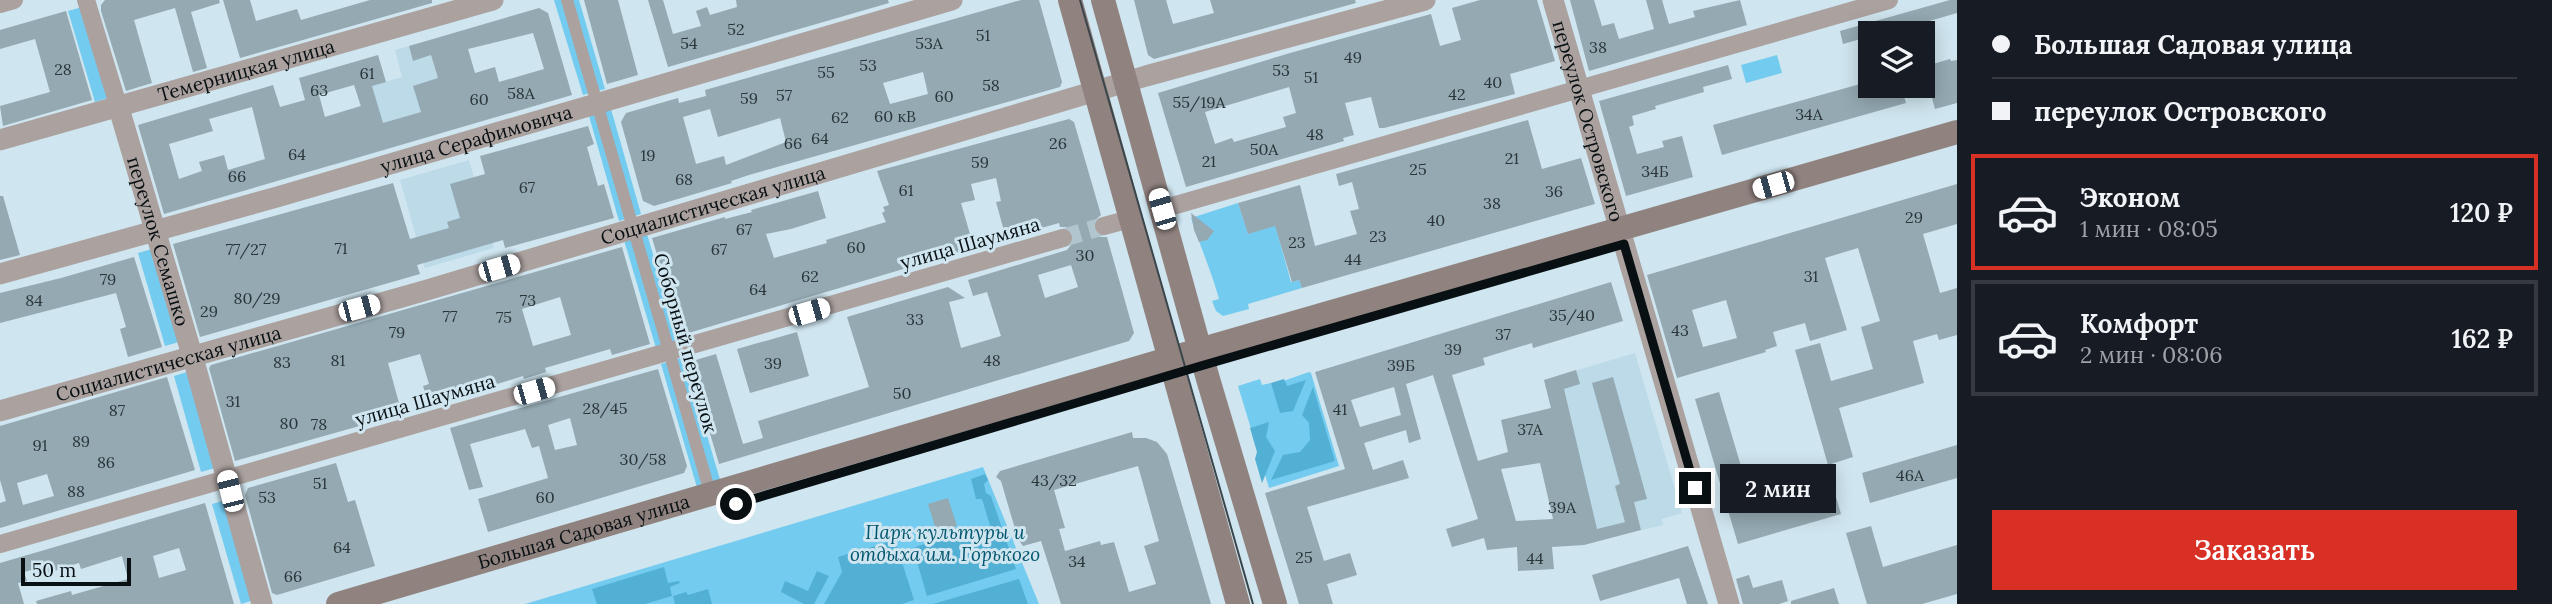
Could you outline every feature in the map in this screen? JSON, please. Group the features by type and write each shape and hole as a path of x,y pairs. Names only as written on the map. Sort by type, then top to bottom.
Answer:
{"main road":[{"path":"1070,0 1238,604"},
{"path":"1102,0 1202,358 1275,604"},
{"name":"Большая Садовая улица","path":"1622,237 1957,132"},
{"name":"Большая Садовая улица","path":"338,604 1622,237 1957,148"},
{"name":"Большая Садовая улица","path":"395,604 1170,367"}],"street":[{"path":"0,4 14,0"},
{"name":"переулок Семашко","path":"86,0 192,356 262,604"},
{"name":"Темерницкая улица","path":"0,140 493,0"},
{"name":"Соборный переулок","path":"567,0 711,496"},
{"name":"улица Серафимовича","path":"0,274 277,197 952,0"},
{"name":"Социалистическая улица","path":"0,411 632,229 1125,83 1425,0"},
{"name":"переулок Островского","path":"1553,0 1729,604"},
{"path":"1162,209 1889,0"},
{"path":"1104,226 1130,219"},
{"name":"улица Шаумяна","path":"0,544 1063,238"}],"shaded area":[{"path":"409,46 413,61 431,55 440,83 431,86 445,132 334,165 320,118 360,106 356,90 402,77 395,50"},
{"path":"469,160 494,248 425,268 400,180"},
{"path":"1635,353 1682,513 1662,519 1663,525 1641,530 1638,518 1609,526 1584,545 1544,380"}],"green space":[{"path":"554,0 579,0 605,89 583,95"},
{"path":"82,7 108,98 95,102 68,11"},
{"path":"1777,55 1782,73 1746,83 1741,65"},
{"path":"611,109 641,214 619,221 589,116"},
{"path":"1238,203 1248,233 1268,228 1269,203 1291,282 1299,280 1302,288 1248,304 1249,309 1223,316 1216,311 1212,301 1219,299 1191,218"},
{"path":"647,234 679,340 656,348 624,240"},
{"path":"152,249 179,342 165,346 138,253"},
{"path":"684,357 721,483 698,491 661,364"},
{"path":"187,372 215,468 201,472 174,376"},
{"path":"1309,372 1339,466 1269,488 1238,386 1260,379 1262,385 1272,385"},
{"path":"1284,379 1287,386 1306,380 1293,411 1280,413 1271,383"},
{"path":"1313,387 1335,461 1271,480 1283,455 1300,452 1310,440 1309,423 1302,415"},
{"path":"1269,422 1266,437 1275,451 1262,483 1250,428"},
{"name":"Парк культуры и отдыха им. Горького","path":"983,467 1039,604 525,604"},
{"path":"985,474 988,480 984,484 986,493 991,496 1016,569 927,596 913,548 938,539 937,534 959,527 964,537 991,529 982,499 976,499 971,479"},
{"path":"226,500 254,600 241,604 212,504"},
{"path":"895,540 914,600 902,604 824,604 842,572 838,557"},
{"path":"664,567 668,583 680,583 670,587 672,596 645,604 597,604 592,589"},
{"path":"817,571 829,576 814,604 804,604 781,592 785,581 808,591"},
{"path":"1019,579 1028,604 933,604"},
{"path":"708,589 712,604 675,604 673,596"}],"building":[{"path":"105,0 219,0 220,3 191,12 207,68 193,72 175,8 134,20 152,83 126,91 101,11"},
{"path":"223,0 250,0 256,21 297,9 301,20 370,0 432,0 432,3 240,58"},
{"path":"584,0 618,0 638,75 607,84"},
{"path":"648,0 663,0 673,34 701,26 696,11 707,7 710,15 737,7 736,0 888,0 889,3 668,67"},
{"path":"1021,0 1039,0 1062,82 1060,87 749,175 731,181 732,183 654,206 643,201 621,122 626,113 678,98 679,103 706,96 705,90","holes":["923,72 928,94 890,104 883,83","710,109 718,137 780,118 786,142 726,165 724,156 696,164 683,117"]},
{"path":"1134,0 1166,0 1173,24 1214,13 1210,0 1355,0 1356,3 1154,59 1148,55"},
{"path":"1480,0 1537,0 1555,61 1510,74 1515,94 1384,128 1379,128 1371,97 1345,103 1354,135 1343,138 1344,141 1186,187 1158,93 1431,14 1440,46 1461,40 1452,8","holes":["1289,87 1296,113 1283,117 1286,127 1234,142 1232,138 1215,144 1205,112"]},
{"path":"1570,0 1594,0 1602,26 1614,23 1619,39 1654,29 1646,0 1662,0 1669,24 1695,17 1693,11 1740,0 1747,25 1589,71"},
{"path":"1957,0 1957,13 1929,21 1875,21"},
{"path":"539,8 548,13 572,95 164,214 138,125 273,85 280,107 305,100 299,78 378,55 386,82 372,86 383,123 421,112 413,86 438,78 431,55 413,61 409,46","holes":["533,33 544,69 499,82 495,67 475,73 468,49","354,85 361,106 325,117 319,95","252,107 265,159 228,170 224,155 199,162 202,171 179,179 169,144 213,131 209,119"]},
{"path":"66,11 92,100 3,126 0,106 50,92 35,39 0,49 0,30"},
{"path":"1858,26 1858,40 1843,44 1840,31"},
{"path":"1957,60 1957,103 1935,109 1932,98 1935,98 1935,63"},
{"path":"1728,65 1732,79 1703,87 1704,92 1655,106 1656,109 1632,116 1634,125 1629,127 1637,154 1664,147 1662,141 1682,136 1693,177 1626,196 1599,101"},
{"path":"1858,85 1858,98 1905,98 1906,103 1722,155 1713,125"},
{"path":"1069,119 1074,122 1101,215 1093,222 1093,230 1100,237 1107,237 1134,333 1129,341 719,464 689,362 716,354 743,444 763,438 758,421 869,387 847,317 948,287 965,298 949,302 961,348 1001,336 987,292 973,296 968,280 1067,250 1074,241 1074,234 1066,227 1060,227 1059,223 1006,238 996,202 1001,201 996,178 971,184 975,200 961,203 974,248 685,334 680,331 652,238 752,212 751,210 818,191 826,218 766,234 774,258 827,243 826,240 886,222 882,213 885,211 883,207 889,205 877,171","holes":["1071,265 1078,287 1045,298 1038,275"]},
{"path":"1528,120 1542,169 1581,158 1595,204 1302,288 1299,280 1292,282 1275,226 1248,234 1238,203 1300,185 1315,246 1357,234 1350,211 1359,209 1352,182 1339,186 1336,174"},
{"path":"588,126 594,144 587,147 598,186 604,184 614,218 505,248 503,240 417,265 420,274 200,337 173,244 393,183 410,239 449,228 447,222 460,218 450,184 485,174 480,156"},
{"path":"1957,184 1957,224 1923,234 1940,293 1957,288 1957,335 1939,340 1937,334 1913,341 1924,383 1839,408 1853,457 1828,465 1795,350 1820,343 1831,381 1873,369 1861,327 1880,321 1858,248 1825,258 1847,330 1810,341 1805,323 1773,332 1777,346 1765,350 1766,352 1677,378 1647,275","holes":["1726,300 1737,338 1703,347 1692,310"]},
{"path":"0,196 3,196 20,255 0,260"},
{"path":"1191,213 1214,231 1207,240 1199,242"},
{"path":"622,247 650,344 612,355 610,349 545,368 546,372 524,379 523,376 429,405 423,386 429,384 420,354 388,363 402,414 235,461 209,368 211,365","holes":["560,297 571,335 533,346 522,309"]},
{"path":"134,257 162,347 128,357 120,329 126,327 116,293 0,323 0,293"},
{"path":"1611,282 1623,321 1533,348 1532,343 1483,358 1485,365 1452,375 1478,461 1508,452 1501,420 1551,408 1544,380 1576,370 1580,384 1564,389 1597,529 1625,522 1615,486 1620,484 1592,383 1613,377 1647,499 1634,502 1641,530 1584,545 1552,547 1554,569 1518,571 1517,547 1487,550 1484,538 1452,547 1446,529 1478,519 1433,375 1406,384 1421,439 1409,443 1406,430 1364,443 1373,470 1403,460 1409,478 1307,507 1324,561 1350,553 1357,575 1327,584 1333,604 1299,604 1265,493 1345,469 1315,372","holes":["1394,387 1401,415 1360,427 1351,400","1540,463 1553,519 1516,521 1501,469"]},
{"path":"797,332 809,376 750,393 737,349"},
{"path":"658,369 687,466 684,473 488,532 478,499 548,478 539,446 532,448 525,429 470,444 483,487 469,490 450,428","holes":["570,418 577,445 555,450 548,425"]},
{"path":"167,377 195,470 0,528 0,503 6,501 0,480 0,426","holes":["47,474 54,496 23,505 17,483"]},
{"path":"1719,392 1754,510 1833,487 1841,514 1738,544 1695,399"},
{"path":"1132,432 1133,438 1146,438 1157,442 1167,454 1211,604 1061,604 1041,541 1023,546 1018,539 1001,481 996,477 1000,471","holes":["1138,466 1159,541 1144,546 1156,584 1129,592 1114,542 1101,545 1100,541 1065,551 1059,529 1065,528 1054,490"]},
{"path":"1957,445 1957,478 1870,503 1862,473"},
{"path":"336,463 348,502 355,500 375,566 277,595 272,593 245,495 248,488"},
{"path":"948,498 957,526 937,533 928,504"},
{"path":"205,503 234,604 37,604 36,601 71,591 72,595 128,579 122,556 81,569 79,563 48,573 46,566 24,572 27,581 18,583 24,604 0,604 0,563","holes":["179,548 186,570 159,578 153,556"]},
{"path":"1871,526 1883,567 1957,545 1957,594 1922,604 1867,604 1846,533"},
{"path":"1688,546 1708,604 1687,604 1679,578 1600,601 1592,575"},
{"path":"1749,575 1753,588 1782,580 1788,601 1779,604 1743,604 1736,579"},
{"path":"1834,588 1839,604 1791,604 1791,601"}],"tunnel":[{"path":"1063,238 1104,226"}],"tram line":[{"path":"1080,0 1253,604"}],"route":[{"path":"736,504 1624,244 1695,488"}]}
